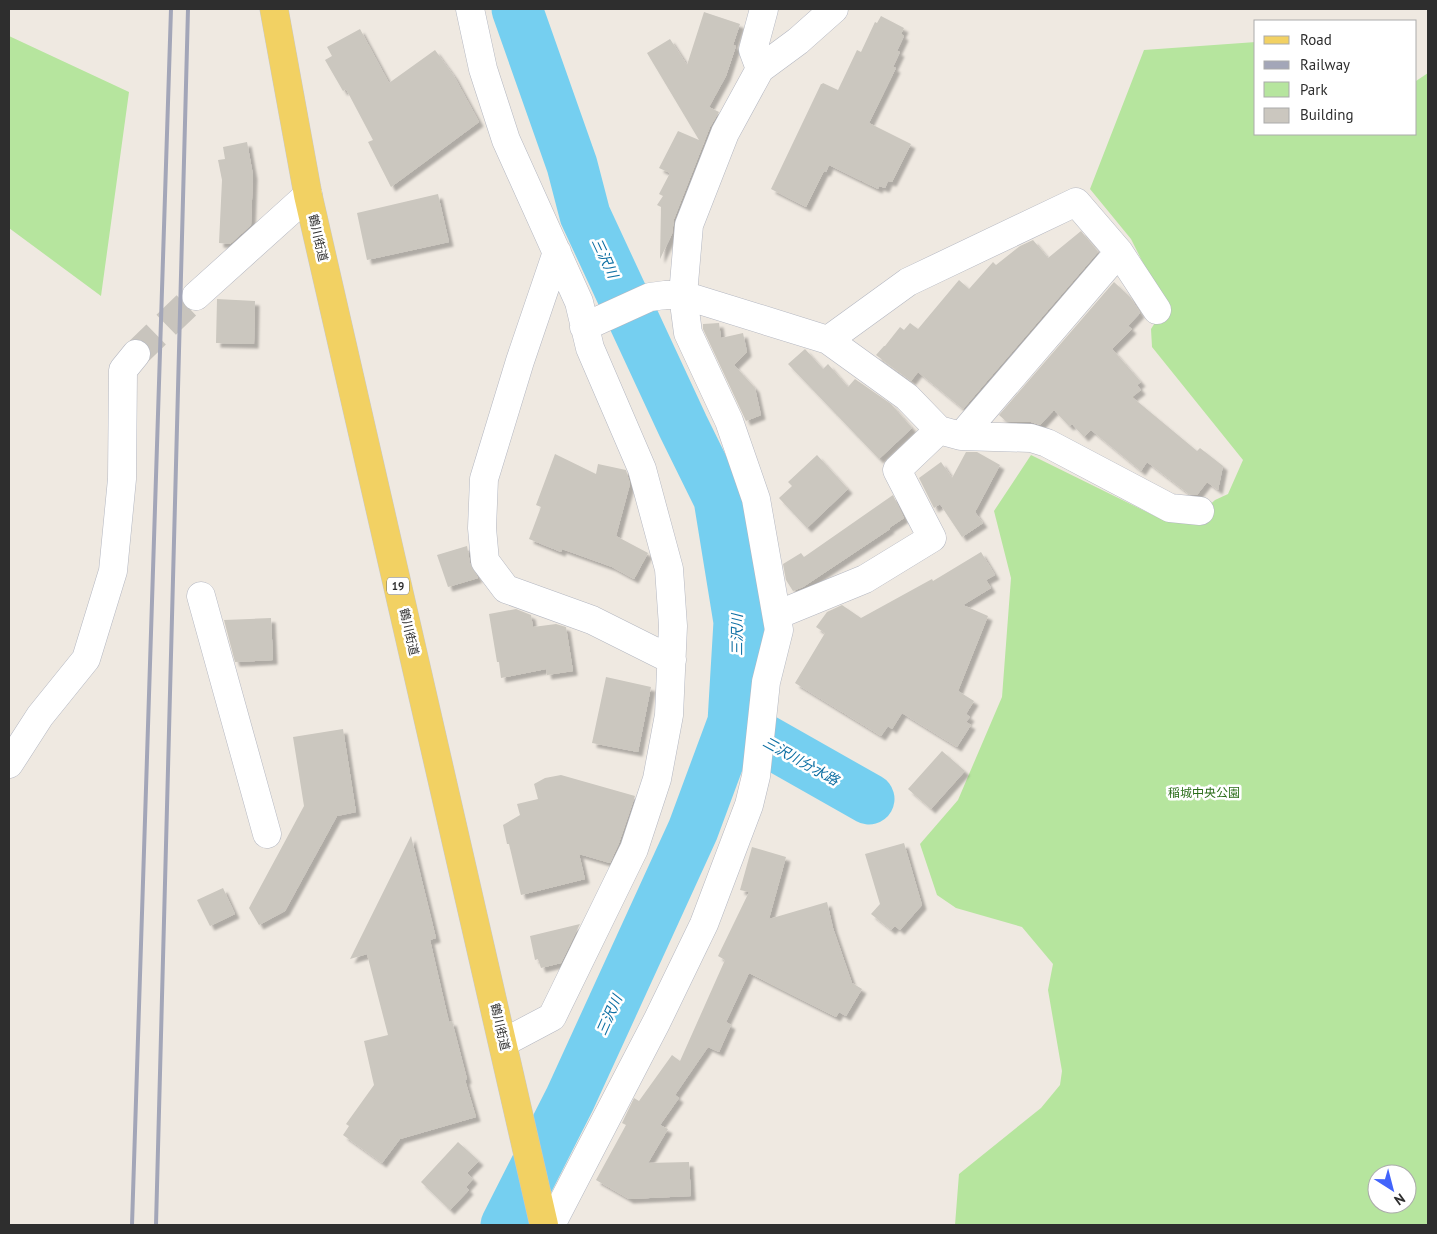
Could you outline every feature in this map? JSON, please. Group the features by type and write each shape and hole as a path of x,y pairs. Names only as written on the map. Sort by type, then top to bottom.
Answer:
{"main road":[{"name":"鶴川街道","path":"274,9 308,195 544,1225"}],"street":[{"path":"470,9 483,69 506,140 579,302 593,324 590,348 642,469 670,568 673,626 669,715 657,779 634,849 552,1017 503,1043"},
{"path":"760,69 753,50 764,9"},
{"path":"551,1225 704,924 749,806 756,776 766,682 779,630 756,499 730,421 688,333 683,295 689,225 725,133 760,69 798,41 834,9"},
{"path":"196,296 308,195"},
{"path":"828,340 908,282 1076,202 1119,252 1156,310"},
{"path":"557,252 520,361 484,479 482,528 486,561 506,589 592,620 672,660"},
{"path":"777,615 865,579 932,538 897,470 950,433 1119,252"},
{"path":"593,324 650,297 683,295 828,340 907,397 950,433 1031,438 1047,443 1170,508 1200,511"},
{"path":"9,764 40,716 86,659 113,571 122,479 123,370 136,354"},
{"path":"201,596 267,834"}],"green space":[{"path":"9,36 129,92 101,296 9,228"},
{"name":"稲城中央公園","path":"1254,42 1254,135 1417,135 1417,80 1428,73 1428,1225 955,1225 959,1174 1041,1108 1060,1085 1062,1071 1048,990 1053,964 1022,927 956,908 937,895 920,844 958,800 1002,697 1011,578 994,511 1031,455 1165,521 1192,521 1215,500 1228,494 1243,460 1152,347 1151,329 1165,307 1131,239 1090,189 1144,50"}],"building":[{"path":"704,12 740,24 733,45 736,46 726,76 709,107 719,112 710,127 674,219 672,234 660,259 661,207 657,205 663,196 659,194 670,173 659,168 678,131 699,140 647,53 670,39 687,65"},
{"path":"881,16 904,28 901,34 904,36 897,51 900,52 893,67 896,68 869,123 911,144 892,182 888,181 885,188 879,186 878,189 829,165 826,172 824,171 806,207 771,189 821,84 823,83 838,90 857,50 861,52 875,22 877,23"},
{"path":"360,29 389,83 435,50 454,76 479,122 391,187 368,142 373,140 346,89 343,91 325,60 332,56 327,47"},
{"path":"247,142 253,175 251,225 230,244 219,243 222,180 218,160 225,159 223,147"},
{"path":"438,194 449,242 367,260 357,213"},
{"path":"1081,231 1098,252 963,409 918,372 911,381 876,355 900,327 904,330 910,323 918,329 959,280 969,289 993,262 996,265 1020,246 1033,240 1048,258"},
{"path":"1114,282 1130,297 1140,313 1128,326 1132,329 1112,349 1141,382 1137,385 1141,390 1132,397 1197,451 1200,448 1223,466 1218,490 1207,482 1197,495 1189,494 1147,462 1141,471 1091,430 1084,437 1072,424 1069,426 1054,410 1040,425 1031,422 1007,422 999,415"},
{"path":"217,299 255,301 254,344 216,343"},
{"path":"719,323 721,338 743,333 747,352 734,365 755,388 761,415 746,421 703,329 703,324"},
{"path":"805,349 823,369 828,364 848,387 855,379 891,404 912,428 879,459 788,364"},
{"path":"966,452 977,452 1000,465 975,512 983,523 962,537 940,504 934,508 919,478 941,462 952,478"},
{"path":"555,454 596,474 598,464 626,470 630,484 616,536 648,553 634,579 612,567 562,549 561,552 529,539 541,507 536,505"},
{"path":"817,455 848,489 807,528 779,498 792,486 788,482"},
{"path":"893,495 904,518 803,587 793,591 786,580 783,564 801,553 804,557"},
{"path":"467,546 470,563 478,578 448,587 437,555"},
{"path":"981,552 995,575 986,580 991,588 963,605 988,616 958,691 974,701 966,714 970,717 966,722 971,725 957,747 902,713 892,729 888,726 881,736 795,683 825,633 816,627 827,612 842,605 861,618 932,579 933,581"},
{"path":"516,609 531,615 533,627 556,624 566,627 573,671 547,675 546,669 501,678 489,614"},
{"path":"271,618 273,660 235,662 224,620"},
{"path":"606,677 651,687 638,752 592,743"},
{"path":"343,729 356,812 337,816 285,911 259,925 249,908 304,806 293,737"},
{"path":"942,751 965,771 931,809 908,789"},
{"path":"561,775 635,796 610,863 579,854 585,879 521,895 503,825 520,815 517,804 538,799 534,784 545,778"},
{"path":"411,836 436,938 430,940 449,1022 452,1021 467,1079 465,1080 476,1117 400,1139 382,1163 343,1135 349,1126 346,1124 374,1085 364,1041 388,1035 367,954 350,959"},
{"path":"904,843 922,905 900,930 895,926 891,930 871,914 880,904 865,854"},
{"path":"752,847 786,857 769,919 827,902 833,928 852,983 862,989 846,1016 839,1012 836,1017 749,973 726,1022 731,1025 719,1052 708,1047 675,1095 679,1098 660,1125 668,1129 648,1163 689,1162 691,1196 629,1199 596,1180 626,1125 622,1123 634,1098 639,1101 672,1055 680,1061 725,960 718,956 749,892 740,890"},
{"path":"223,888 235,914 210,926 197,900"},
{"path":"580,924 561,963 541,968 538,959 535,960 530,936"},
{"path":"458,1142 479,1161 467,1173 473,1179 466,1187 469,1190 450,1210 421,1182"}],"waterway":[{"name":"三沢川","path":"506,1225 570,1099 693,830 733,722 739,622 719,499 585,215 572,165 517,9"},
{"name":"三沢川分水路","path":"733,722 869,799"}],"tunnel":[{"path":"136,354 196,296"}],"railway":[{"path":"132,1225 171,9"},
{"path":"156,1225 188,9"}]}
